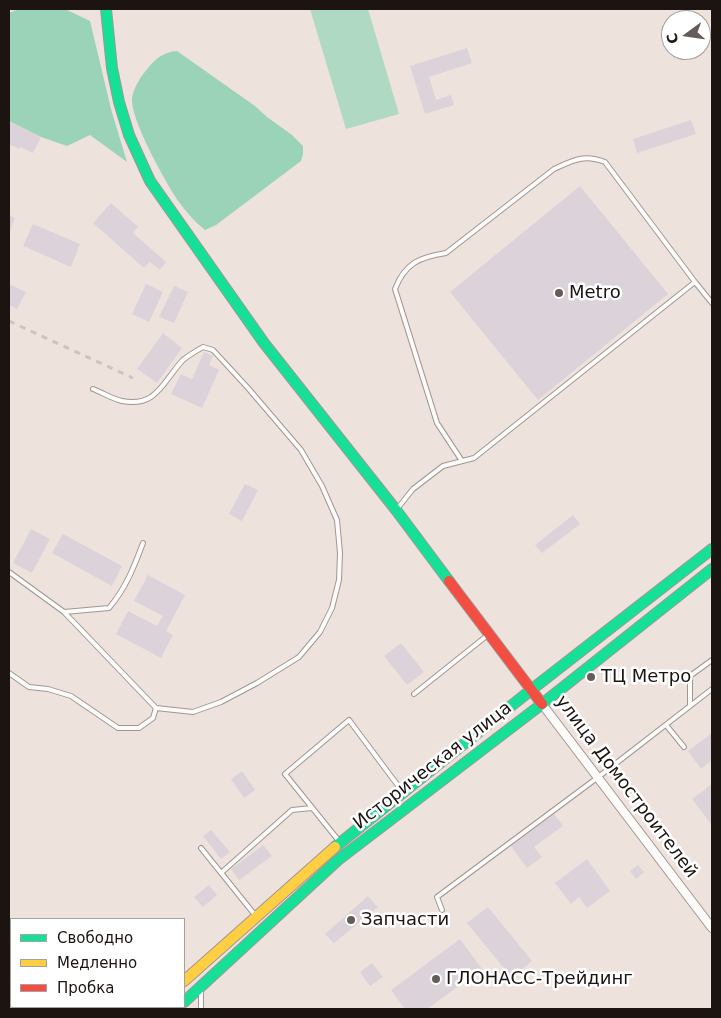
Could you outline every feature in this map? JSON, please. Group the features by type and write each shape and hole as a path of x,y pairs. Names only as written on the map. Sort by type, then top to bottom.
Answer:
{"main road":[{"name":"улица Домостроителей","path":"106,9 116,88 128,135 150,182 264,343 396,510 542,704"},
{"name":"Историческая улица","path":"185,980 340,843 712,548"},
{"name":"Историческая улица","path":"185,1001 338,860 542,704 712,569"}],"street":[{"name":"улица Домостроителей","path":"542,704 712,928"}],"lane":[{"path":"462,461 437,423 395,289 401,275 413,264 426,256 446,253 554,169 574,160 592,157 605,162 712,303"},
{"path":"396,510 413,489 443,466 474,458 696,282"},
{"path":"9,572 64,612 156,708 194,712 221,702 257,683 299,656 320,632 332,608 339,580 340,562 337,520 322,486 301,450 213,350 203,348 194,352 184,360 155,395 146,400 136,402 121,400 93,389"},
{"path":"64,612 109,608 121,594 143,543"},
{"path":"414,694 489,634"},
{"path":"690,706 690,676 712,660"},
{"path":"9,673 29,686 71,696 118,728 138,728 153,718 156,708"},
{"path":"442,910 437,897 712,690"},
{"path":"340,843 285,774 348,720 403,792"},
{"path":"666,724 684,747"},
{"path":"221,873 292,810 312,808"},
{"path":"201,848 256,916"},
{"path":"200,1009 201,986"}],"green space":[{"path":"19,9 65,9 90,21 111,109 127,162 90,135 67,146 41,137 9,121 9,13"},
{"path":"310,9 368,9 399,114 346,129"},
{"path":"177,51 255,106 303,146 301,161 216,225 205,230 179,202 166,181 150,151 133,108 132,98 134,90 145,71 161,56"}],"building":[{"path":"467,48 472,63 429,77 436,100 451,95 454,105 425,114 410,66"},
{"path":"691,120 696,134 637,153 633,139"},
{"path":"9,121 41,137 33,153 11,145 9,149"},
{"name":"Metro","path":"580,186 668,294 538,400 450,292"},
{"path":"111,203 138,227 133,233 166,262 160,270 150,262 144,268 93,223"},
{"path":"9,215 15,218 9,233"},
{"path":"33,224 80,244 71,267 23,246"},
{"path":"9,284 26,292 17,309 9,305"},
{"path":"146,284 163,292 149,322 132,314"},
{"path":"174,286 188,292 174,323 159,317"},
{"path":"163,333 182,348 157,383 137,369"},
{"path":"204,352 213,356 209,365 219,370 202,408 171,394 181,374 192,379"},
{"path":"245,484 258,490 242,521 229,514"},
{"path":"573,515 580,524 542,553 535,545"},
{"path":"31,529 50,539 32,573 13,563"},
{"path":"63,534 122,566 112,586 52,553"},
{"path":"148,575 185,595 166,631 173,635 161,658 116,634 128,611 157,626 163,616 134,601"},
{"path":"401,643 424,672 407,685 384,656"},
{"path":"712,733 712,760 701,769 688,751"},
{"path":"242,771 255,790 244,798 231,779"},
{"path":"712,784 712,825 692,799"},
{"path":"554,814 563,826 534,847 542,857 527,868 511,846"},
{"path":"211,830 230,852 221,859 203,836"},
{"path":"263,845 272,856 239,880 231,869"},
{"path":"587,859 610,891 587,908 579,897 571,904 555,883"},
{"path":"638,865 644,872 636,879 630,871"},
{"path":"209,885 217,895 203,907 194,897"},
{"name":"Запчасти","path":"368,896 378,907 334,943 325,934"},
{"path":"488,907 532,961 512,978 467,923"},
{"name":"ГЛОНАСС-Трейдинг","path":"460,939 482,969 427,1009 405,1009 391,990"},
{"path":"372,963 383,977 370,986 360,972"}],"railway":[{"path":"9,321 133,378"}],"traffic: fast":[{"path":"106,9 112,68 119,102 129,135 150,181 264,343 396,510 449,581"},
{"path":"335,847 531,690 712,549"},
{"path":"185,1001 338,860 542,704 712,569"}],"traffic: slow":[{"path":"185,980 335,847"}],"traffic: jam":[{"path":"449,581 542,704"}],"place":[{"name":"Metro","path":"559,293"},
{"name":"ТЦ Метро","path":"591,677"},
{"name":"Запчасти","path":"351,920"},
{"name":"ГЛОНАСС-Трейдинг","path":"436,979"}]}
